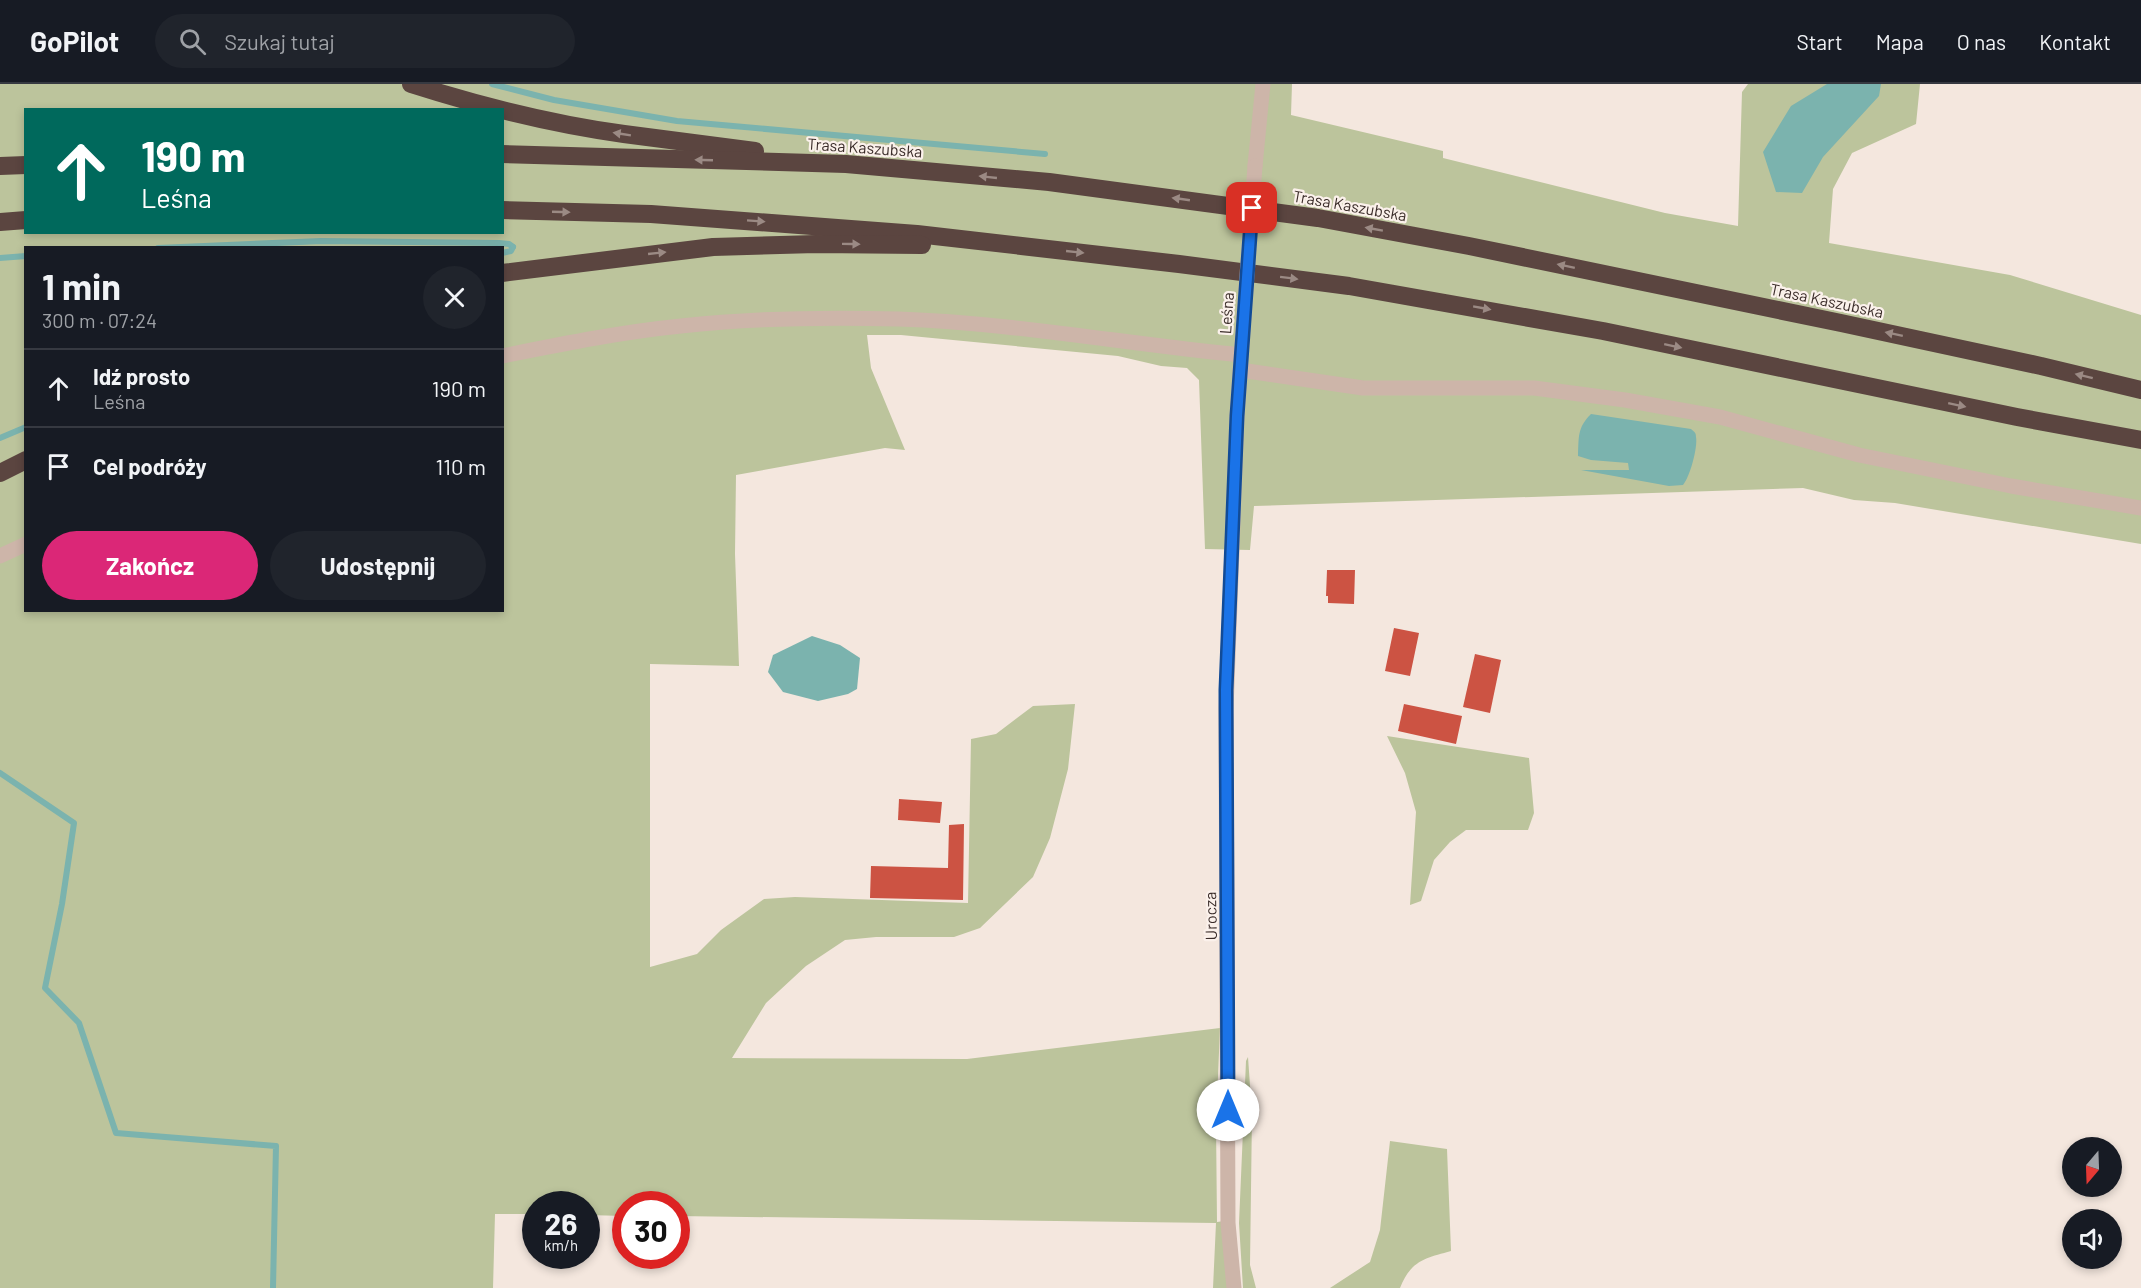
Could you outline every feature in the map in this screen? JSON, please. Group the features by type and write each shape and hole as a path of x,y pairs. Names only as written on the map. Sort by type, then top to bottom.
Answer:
{"highway":[{"path":"411,84 499,108"},
{"path":"504,109 596,129 846,164"},
{"name":"Trasa Kaszubska","path":"504,154 846,164 1048,182 1318,218 1469,246 1841,323 2042,366 2141,390"},
{"path":"0,166 24,165"},
{"path":"504,210 651,214 917,234 1349,286 1603,331 2017,417 2141,440"},
{"path":"0,222 24,220"},
{"path":"504,273 713,247 816,244 1017,246"},
{"path":"0,473 24,461"}],"street":[{"name":"Leśna","path":"1231,544 1244,316 1263,84"},
{"path":"504,356 590,339 682,326 753,321 900,320 970,325 1148,343 1363,388 1534,388 1625,400 1720,417 1859,455 2012,486 2141,508"},
{"name":"Urocza","path":"1231,544 1226,709 1228,1223 1234,1288"},
{"path":"0,556 24,545"}],"green space":[{"path":"0,84 1292,84 1291,115 1443,151 1443,158 1665,213 1738,226 1742,92 1748,84 1920,84 1916,124 1852,153 1833,189 1829,243 2010,275 2141,315 2141,544 1895,503 1854,500 1803,488 1254,506 1250,550 1205,549 1199,380 1187,368 1161,366 1118,356 901,335 867,335 871,368 905,450 885,448 736,475 735,554 739,666 650,664 650,967 697,954 721,930 764,899 795,897 968,903 971,739 996,734 1033,706 1075,704 1068,769 1050,838 1033,877 980,928 954,937 876,937 845,940 806,966 766,1003 732,1058 967,1059 1220,1028 1216,1124 1217,1222 1224,1221 1229,1288 1213,1288 1216,1223 690,1216 690,1191 612,1191 612,1216 600,1215 600,1191 522,1191 522,1214 495,1214 493,1288 0,1288"},
{"path":"1387,736 1529,758 1534,813 1528,830 1466,830 1450,842 1434,860 1421,901 1410,905 1416,812 1405,773"},
{"path":"1248,1057 1252,1114 1250,1265 1256,1288 1243,1288 1239,1223"},
{"path":"1390,1141 1447,1149 1451,1251 1427,1258 1414,1266 1400,1288 1330,1288 1370,1262 1380,1230"}],"water":[{"path":"1827,84 1881,84 1879,96 1823,157 1802,193 1776,192 1763,152 1791,106"},
{"path":"1591,414 1691,429 1696,434 1696,448 1686,481 1683,485 1669,486 1581,470 1629,470 1628,463 1591,460 1578,456 1581,428"},
{"path":"812,636 840,645 860,658 857,689 848,694 818,701 783,692 768,672 773,655"}],"building":[{"path":"1327,570 1355,570 1354,604 1328,603"},
{"path":"1394,628 1419,633 1410,676 1385,671"},
{"path":"1475,654 1501,660 1490,713 1463,707"},
{"path":"1404,704 1462,716 1456,744 1398,731"},
{"path":"899,799 942,802 940,823 898,820"},
{"path":"964,824 963,900 870,898 871,866 948,868 949,825"}],"waterway":[{"path":"492,84 554,100 677,121 1045,154"},
{"path":"205,246 321,241 499,243 513,247"},
{"path":"504,253 511,251 513,247"},
{"path":"0,258 24,256"},
{"path":"0,438 24,428"},
{"path":"0,773 74,823 62,904 45,988 79,1023 116,1133 276,1146 273,1288"}],"route":[{"path":"1228,1110 1226,690 1237,416 1252,208"}]}
